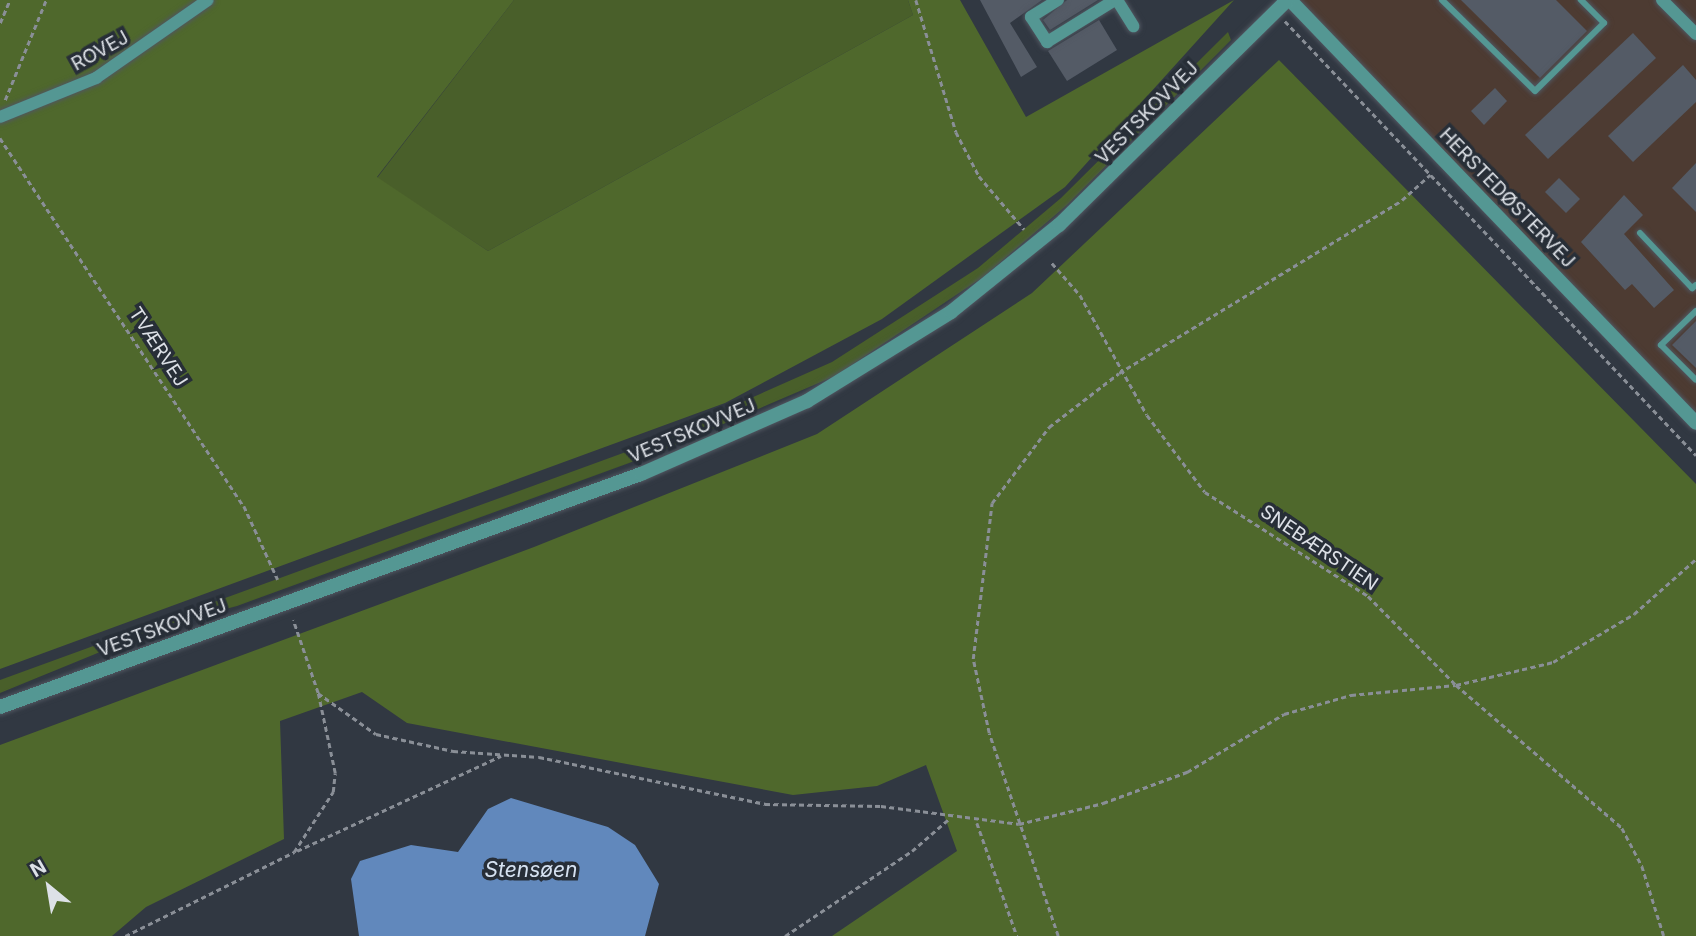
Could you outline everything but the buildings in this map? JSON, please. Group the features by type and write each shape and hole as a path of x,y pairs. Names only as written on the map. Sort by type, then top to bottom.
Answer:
{"street":[{"name":"ROVEJ","path":"0,117 96,78 208,0"},
{"path":"1058,0 1031,17 1047,42 1116,0 1133,26"},
{"name":"VESTSKOVVEJ","path":"0,707 642,474 807,401 951,312 1059,225 1289,0"},
{"name":"HERSTEDØSTERVEJ","path":"1289,0 1696,423"},
{"path":"1662,0 1696,34"}],"lane":[{"path":"1443,0 1535,91 1604,23 1581,0"},
{"path":"1640,233 1692,288 1696,285"},
{"path":"1696,311 1661,345 1696,380"}],"path":[{"path":"0,23 10,0"},
{"path":"0,111 46,0"},
{"path":"916,0 956,132 979,176 1024,229"},
{"path":"1276,11 1696,455"},
{"name":"TVÆRVEJ","path":"0,138 3,147 94,272 244,506 278,580"},
{"path":"0,152 3,147"},
{"path":"1058,936 1019,824 973,659 992,503 1049,427 1119,373 1402,200 1430,175"},
{"name":"SNEBÆRSTIEN","path":"1052,263 1080,295 1119,373 1205,492 1368,596 1456,685 1622,828 1642,866 1664,936"},
{"path":"318,692 376,734 501,756 539,757 765,804 881,806 977,823 1019,824 1103,803 1187,772 1284,714 1352,695 1456,685 1553,662 1634,614 1696,559"},
{"path":"293,620 318,692 335,773 333,792 294,852"},
{"path":"125,936 294,852 501,756"},
{"path":"785,936 912,851 951,817"},
{"path":"977,823 1017,936"}],"shaded area":[{"path":"1281,0 1696,0 1696,425"}],"green space":[{"path":"0,0 514,0 377,177 488,251 913,15 908,0 960,0 1026,117 1234,0 1065,187 882,319 725,403 0,669"},
{"path":"514,0 908,0 913,15 488,251 377,178"},
{"path":"1228,32 1231,40 1067,205 983,277 835,376 651,455 237,606 166,625 0,693 0,680 645,445 832,362 978,268 1061,198"},
{"path":"1279,60 1696,484 1696,936 832,936 957,851 926,765 877,786 793,795 407,723 362,692 280,721 284,839 146,907 112,936 0,936 0,745 534,547 817,434 1032,293"}],"water":[{"name":"Stensøen","path":"511,798 608,827 635,845 659,884 645,936 359,936 351,879 360,861 411,845 458,852 488,809"}]}
